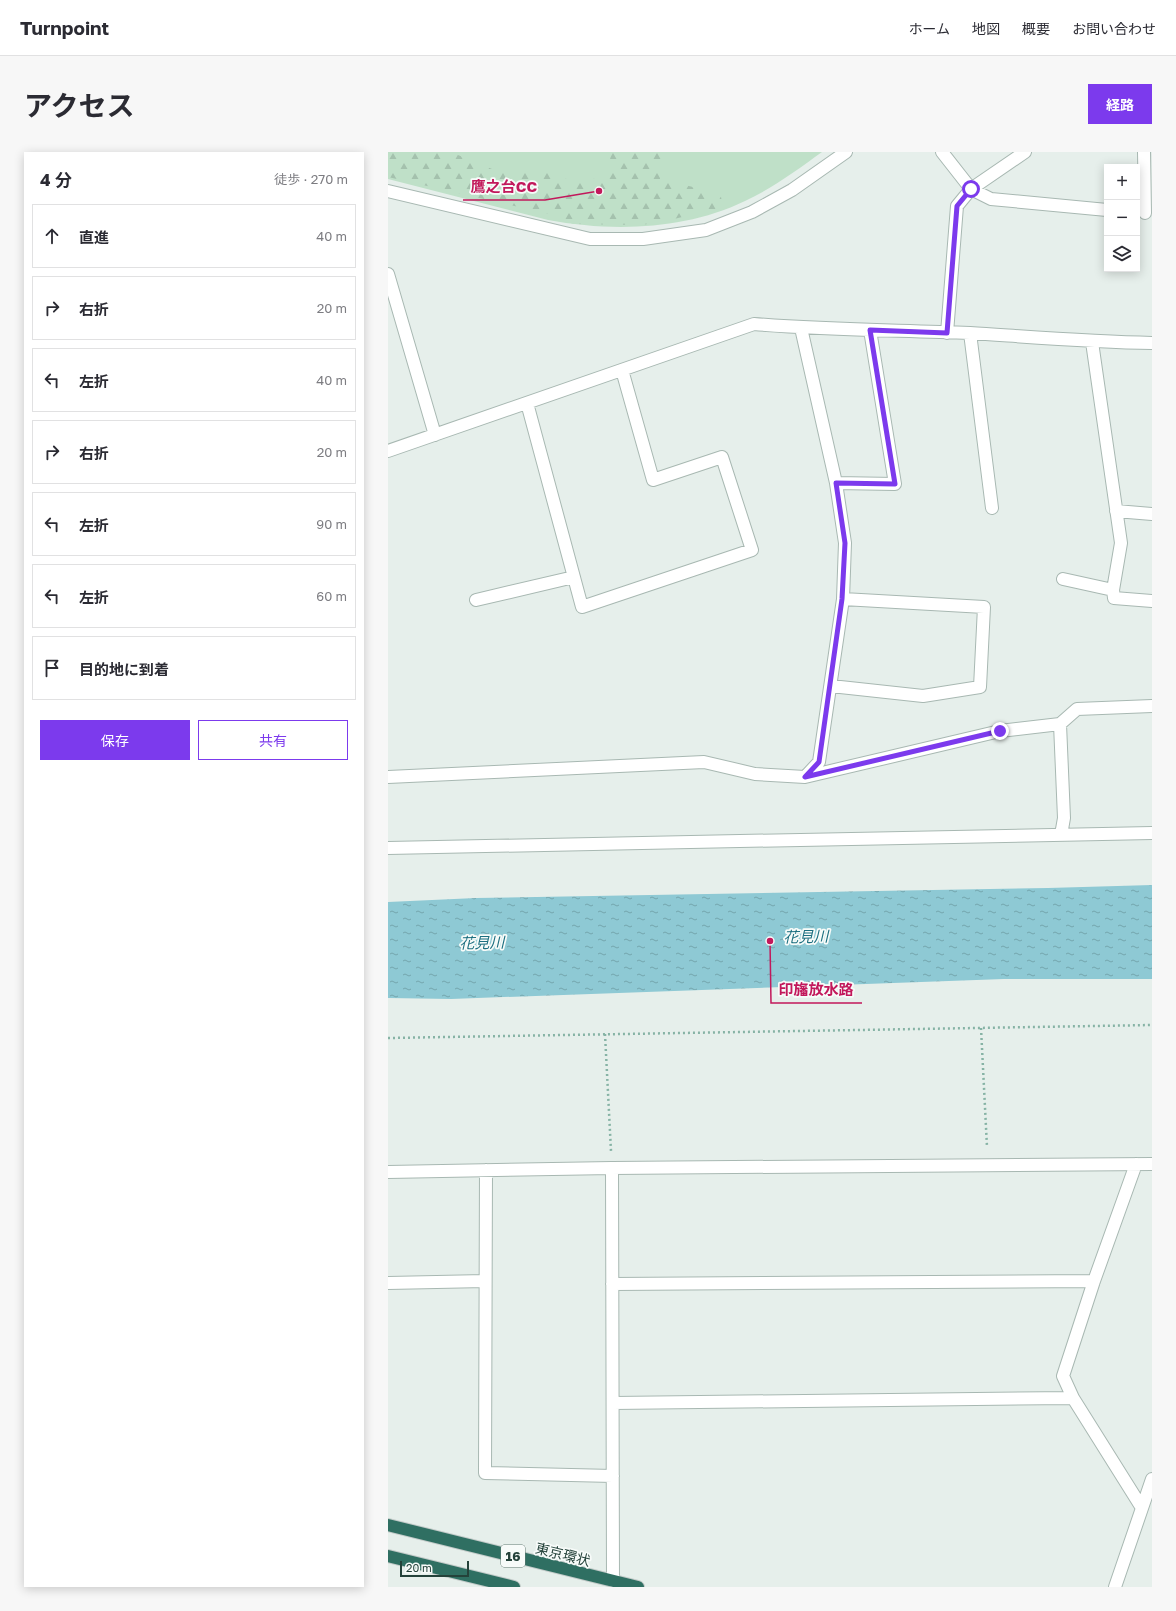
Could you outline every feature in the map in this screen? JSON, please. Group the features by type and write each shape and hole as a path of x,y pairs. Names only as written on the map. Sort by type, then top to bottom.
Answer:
{"highway":[{"name":"東京環状","path":"388,1525 638,1587"},
{"name":"16","path":"388,1556 514,1587"}],"street":[{"path":"388,203 391,191 590,239 643,239 706,230 752,212 792,190 846,152"},
{"path":"942,152 971,189 991,199 1104,210"},
{"path":"947,333 957,206 971,189 1025,152"},
{"path":"1144,152 1145,213"},
{"path":"388,274 435,435"},
{"path":"388,451 754,324 801,328 970,334 1092,342 1152,343"},
{"path":"801,328 836,483 845,543 842,599 831,686 819,762 805,777"},
{"path":"836,483 895,484 870,330"},
{"path":"970,334 992,508"},
{"path":"1092,342 1121,543 1113,590 1114,598 1152,601"},
{"path":"527,403 582,607 752,550 722,457 653,480 622,370"},
{"path":"1116,511 1152,514"},
{"path":"476,600 574,577"},
{"path":"1063,579 1113,590"},
{"path":"831,686 923,696 980,687 984,607 842,599"},
{"path":"388,777 704,762 755,774 805,777 1000,731 1060,724 1077,709 1152,706"},
{"path":"1060,724 1064,818 1061,835"},
{"path":"388,848 1152,833"},
{"path":"1136,1164 1094,1281 1063,1376 1073,1398 1142,1508"},
{"path":"388,1172 612,1168 1152,1164"},
{"path":"612,1168 613,1582"},
{"path":"486,1170 485,1474 613,1476"},
{"path":"388,1283 486,1281"},
{"path":"612,1284 1094,1281"},
{"path":"613,1403 1073,1398"},
{"path":"1115,1587 1152,1479"}],"path":[{"path":"388,1038 1152,1025"},
{"path":"981,1028 987,1166"},
{"path":"605,1034 612,1168"}],"green space":[{"path":"388,152 822,152 765,190 722,211 673,223 623,227 573,224 548,220 388,179"},
{"path":"388,152 456,152 458,155 492,169 530,169 555,172 573,183 608,176 611,152 664,152 661,156 660,179 697,188 721,197 723,207 642,225 573,224 549,214 388,177"}],"water":[{"name":"花見川","path":"1152,885 1152,979 1004,979 451,999 388,998 388,902 476,898"}],"place":[{"name":"鷹之台CC","path":"599,191"},
{"name":"印旛放水路","path":"770,941"}],"route":[{"path":"971,189 957,206 947,333 870,330 895,484 836,483 845,543 842,599 831,686 819,762 805,777 1000,731"}]}
